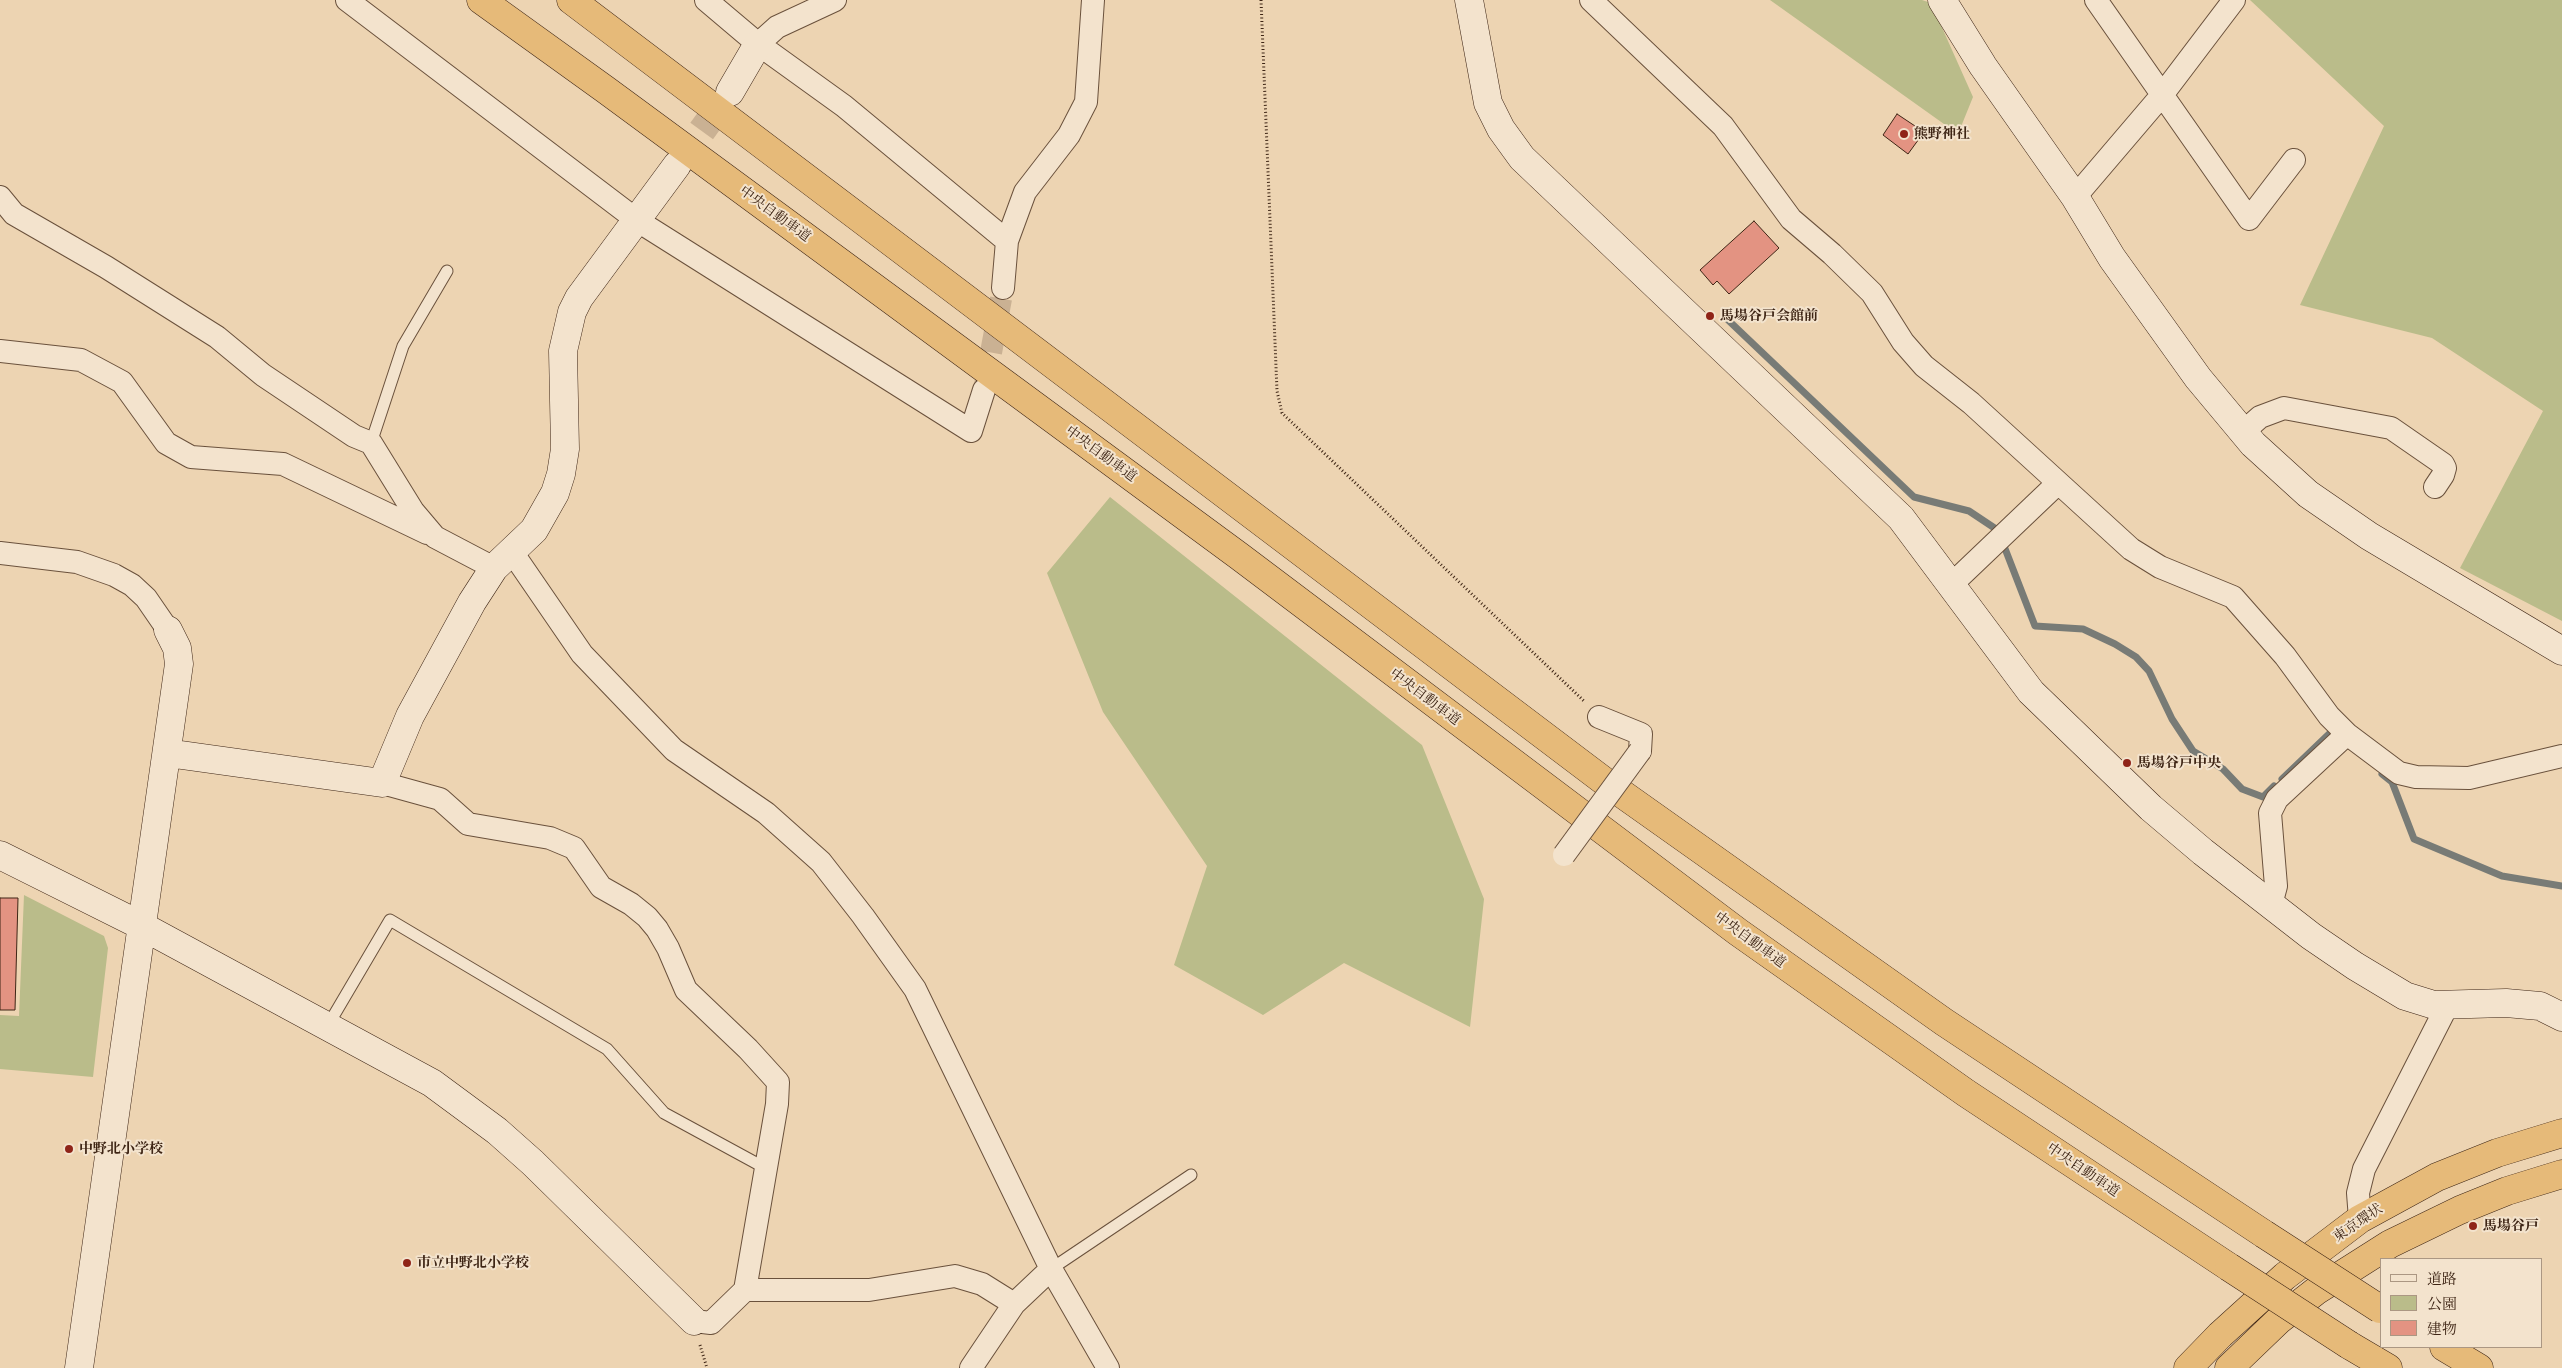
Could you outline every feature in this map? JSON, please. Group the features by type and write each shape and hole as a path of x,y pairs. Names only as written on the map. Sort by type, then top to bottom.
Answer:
{"highway":[{"name":"中央自動車道","path":"480,0 606,90 1239,556 1738,932 1966,1093 2229,1267 2388,1368"},
{"path":"571,0 1604,781 1944,1022 2264,1234 2380,1308"},
{"name":"東京環状","path":"2188,1368 2220,1335 2285,1276 2360,1219 2437,1177 2498,1152 2562,1133"},
{"path":"2229,1368 2280,1320 2316,1291 2390,1244 2460,1210 2507,1191 2562,1174"},
{"path":"2446,1348 2479,1368"}],"street":[{"path":"347,0 638,222 971,431 984,390"},
{"path":"706,0 758,44 844,106 1007,241"},
{"path":"730,92 758,44 777,27 835,0"},
{"path":"1003,288 1007,241 1025,192 1069,135 1086,102 1093,0"},
{"path":"1469,0 1488,103 1501,129 1522,158 1901,518 2036,697 2176,830 2270,905 2333,952 2390,988 2421,1002 2447,1006 2514,1003 2540,1006 2562,1016"},
{"path":"1591,0 1723,126 1791,219 1832,254 1872,293 1903,342 1924,366 1971,403 2131,549 2160,567 2233,597 2284,656 2329,716 2347,734 2392,768 2416,777 2469,778 2562,756"},
{"path":"1942,0 1983,66 2075,197 2112,258 2198,378 2243,432 2308,494 2369,536 2562,651"},
{"path":"2096,0 2249,220 2294,160"},
{"path":"2075,197 2162,95 2234,0"},
{"path":"382,783 410,716 436,665 503,560 534,530 555,493 561,474 565,449 563,351 572,312 580,298 638,222 677,165"},
{"path":"0,196 14,214 106,266 217,337 263,375 354,436 371,443 413,511 435,537"},
{"path":"0,352 81,360 122,382 166,443 191,457 283,464 435,537 503,560 582,654 674,750 766,813 821,862 863,916 915,989 1051,1270 1108,1368"},
{"path":"2243,432 2260,417 2284,408 2391,428 2443,464 2445,468 2443,475 2435,487"},
{"path":"1952,584 2058,483"},
{"path":"0,552 77,562 114,575 132,585 146,598 168,630 177,648 179,664 140,925 105,1193 78,1368"},
{"path":"1564,855 1640,751 1641,734 1599,716"},
{"path":"2270,905 2276,886 2270,813 2277,799 2347,734"},
{"path":"0,855 140,925 432,1083 497,1131 694,1320 711,1323 745,1290 767,1168 777,1104 778,1082 748,1049 686,990 668,948 657,929 647,917 631,904 601,887 574,848 550,838 468,824 440,799 382,783 167,753"},
{"path":"2360,1219 2358,1193 2364,1169 2447,1006"},
{"path":"971,1368 1014,1304 1051,1270"},
{"path":"745,1290 869,1290 955,1276 982,1284 1014,1304"}],"lane":[{"path":"371,443 403,346 447,271"},
{"path":"327,1027 390,920 607,1049 664,1113 767,1168"},
{"path":"1051,1270 1191,1175"}],"path":[{"path":"1261,0 1277,391 1282,413 1599,716"}],"green space":[{"path":"1770,0 1922,0 1931,3 1973,97 1958,134"},
{"path":"2250,0 2562,0 2562,621 2460,568 2543,411 2432,338 2300,305 2384,126"},
{"path":"1110,497 1422,745 1484,899 1470,1027 1344,963 1263,1015 1174,965 1207,866 1103,712 1047,573"},
{"path":"24,895 104,936 108,948 93,1077 0,1069 0,1015 19,1016"}],"building":[{"path":"1897,114 1924,132 1908,154 1883,135"},
{"path":"1754,221 1779,248 1729,294 1717,281 1713,285 1700,270"},
{"path":"0,898 18,898 15,1010 0,1010"}],"waterway":[{"path":"1728,320 1914,497 1969,511 1996,529"},
{"path":"2004,546 2035,626 2083,629 2115,644 2136,657 2149,671 2172,719 2193,751 2223,769 2242,789 2263,797 2274,786"},
{"path":"2282,779 2329,734"},
{"path":"2382,774 2392,782 2414,839 2502,876 2562,886"}],"tunnel":[{"path":"677,165 730,92"},
{"path":"985,385 1003,288"}],"place":[{"name":"熊野神社","path":"1904,134"},
{"name":"馬場谷戸会館前","path":"1710,316"},
{"name":"馬場谷戸中央","path":"2127,763"},
{"name":"中野北小学校","path":"69,1149"},
{"name":"馬場谷戸","path":"2473,1226"},
{"name":"市立中野北小学校","path":"407,1263"}]}
